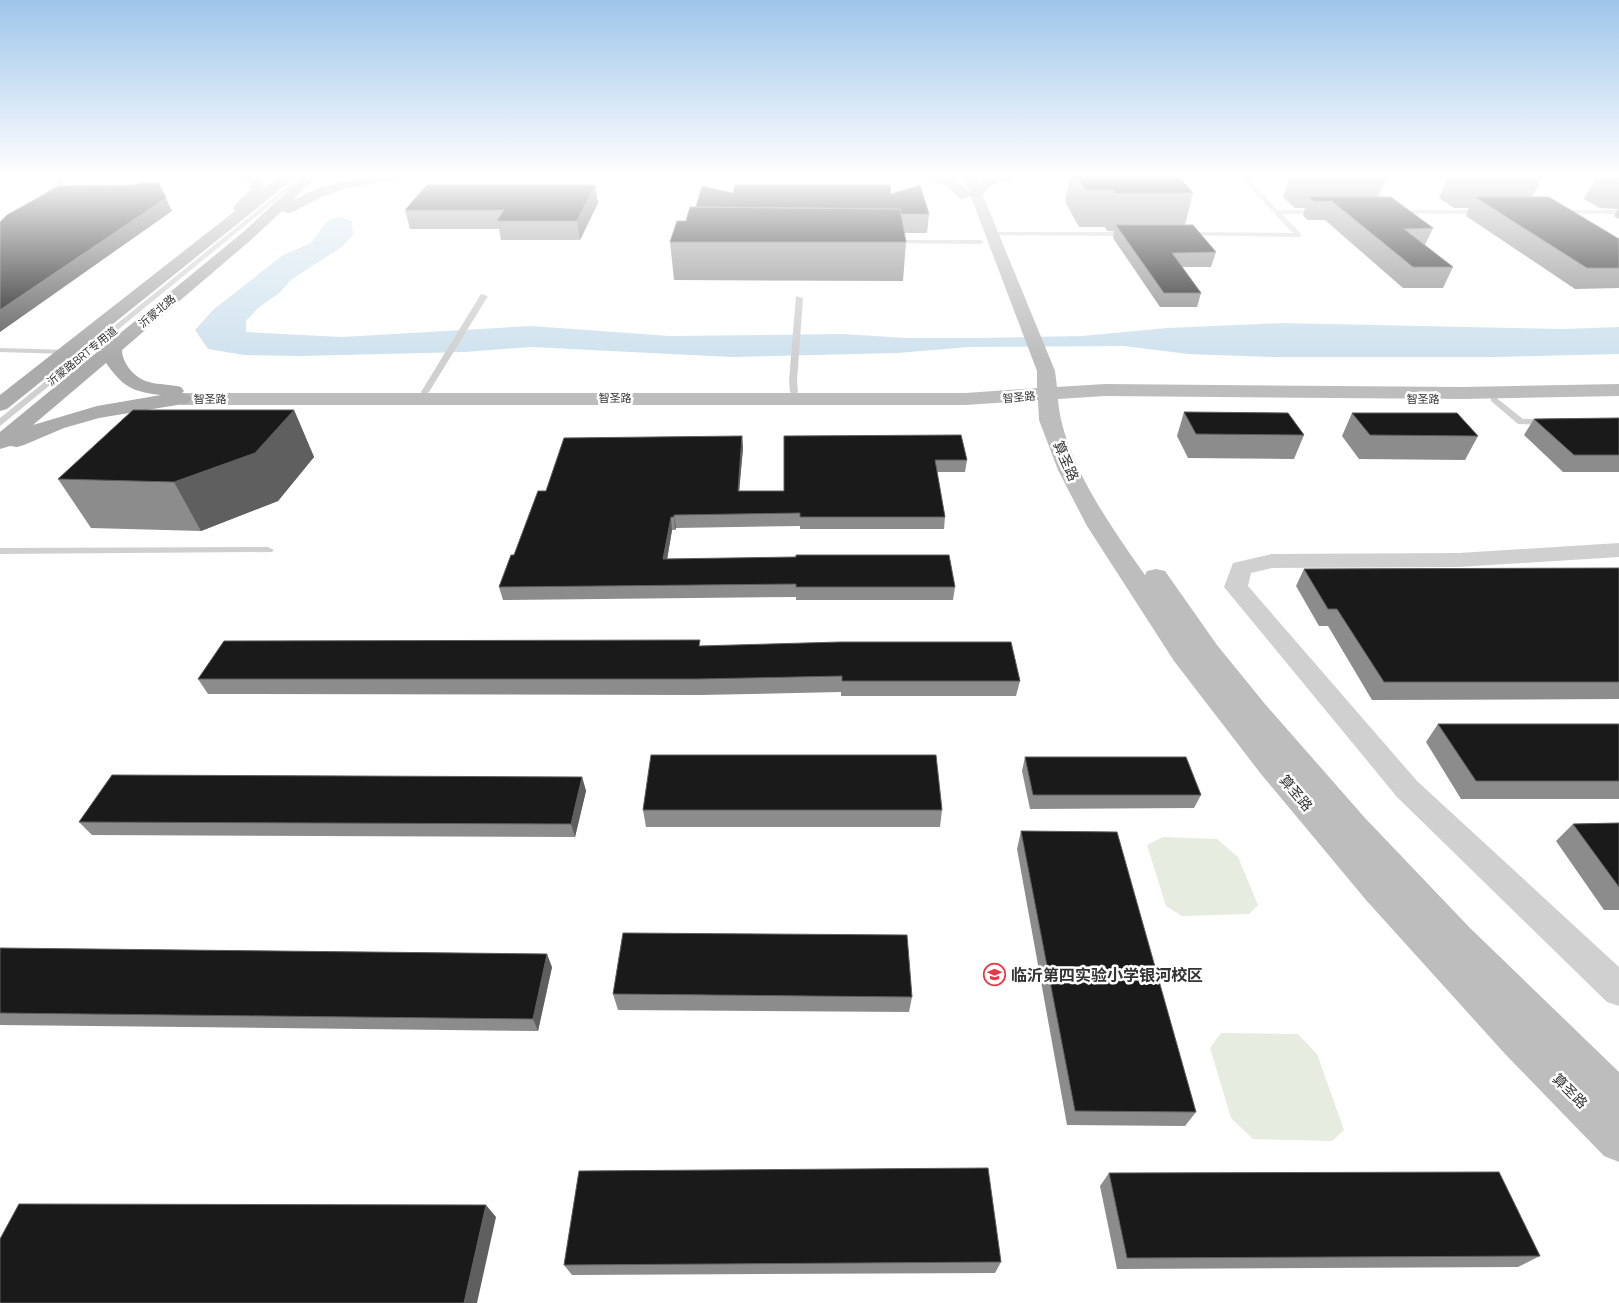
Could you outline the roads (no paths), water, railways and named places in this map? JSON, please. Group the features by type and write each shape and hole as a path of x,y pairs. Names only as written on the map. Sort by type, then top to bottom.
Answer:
{"main road":[{"name":"沂蒙北路","path":"0,406 210,237"},
{"name":"沂蒙北路","path":"0,443 246,237"},
{"path":"113,347 113,360 121,372 141,387 184,396"},
{"path":"0,450 40,428 70,418 126,405 184,396"}],"street":[{"name":"算圣路","path":"986,238 987,259 1022,329 1031,354 1029,370 1068,421 1088,470 1119,524 1206,651 1295,760 1401,881 1545,1029 1619,1101"},
{"name":"智圣路","path":"184,396 966,399 1105,390 1462,393 1619,390"},
{"name":"智圣路","path":"184,396 425,392 998,392 1110,400 1619,397"},
{"name":"算圣路","path":"1047,394 1049,420 1069,470 1100,526 1184,654 1272,765 1378,889 1520,1041 1619,1141"},
{"path":"1612,976 1407,789 1236,587 1241,568 1272,561 1459,560 1619,550"}],"lane":[{"name":"沂蒙路BRT专用道","path":"0,423 228,237"},
{"path":"877,242 1033,237"},
{"path":"425,392 484,296"},
{"path":"794,392 793,381 799,298"},
{"path":"0,350 67,352"},
{"path":"1494,399 1521,422 1560,422"},
{"path":"0,551 268,550"}],"water":[{"path":"315,237 351,237 342,247 292,279 278,294 258,308 246,321 246,332 342,337 531,326 670,336 843,334 906,338 978,338 1082,336 1167,328 1282,323 1564,329 1619,327 1619,354 1493,357 1270,357 1188,354 1124,346 970,347 898,353 731,357 531,347 464,352 301,356 244,355 208,349 195,330 213,310 283,255 311,243"}],"place":[{"name":"临沂第四实验小学银河校区","path":"995,975"}]}
